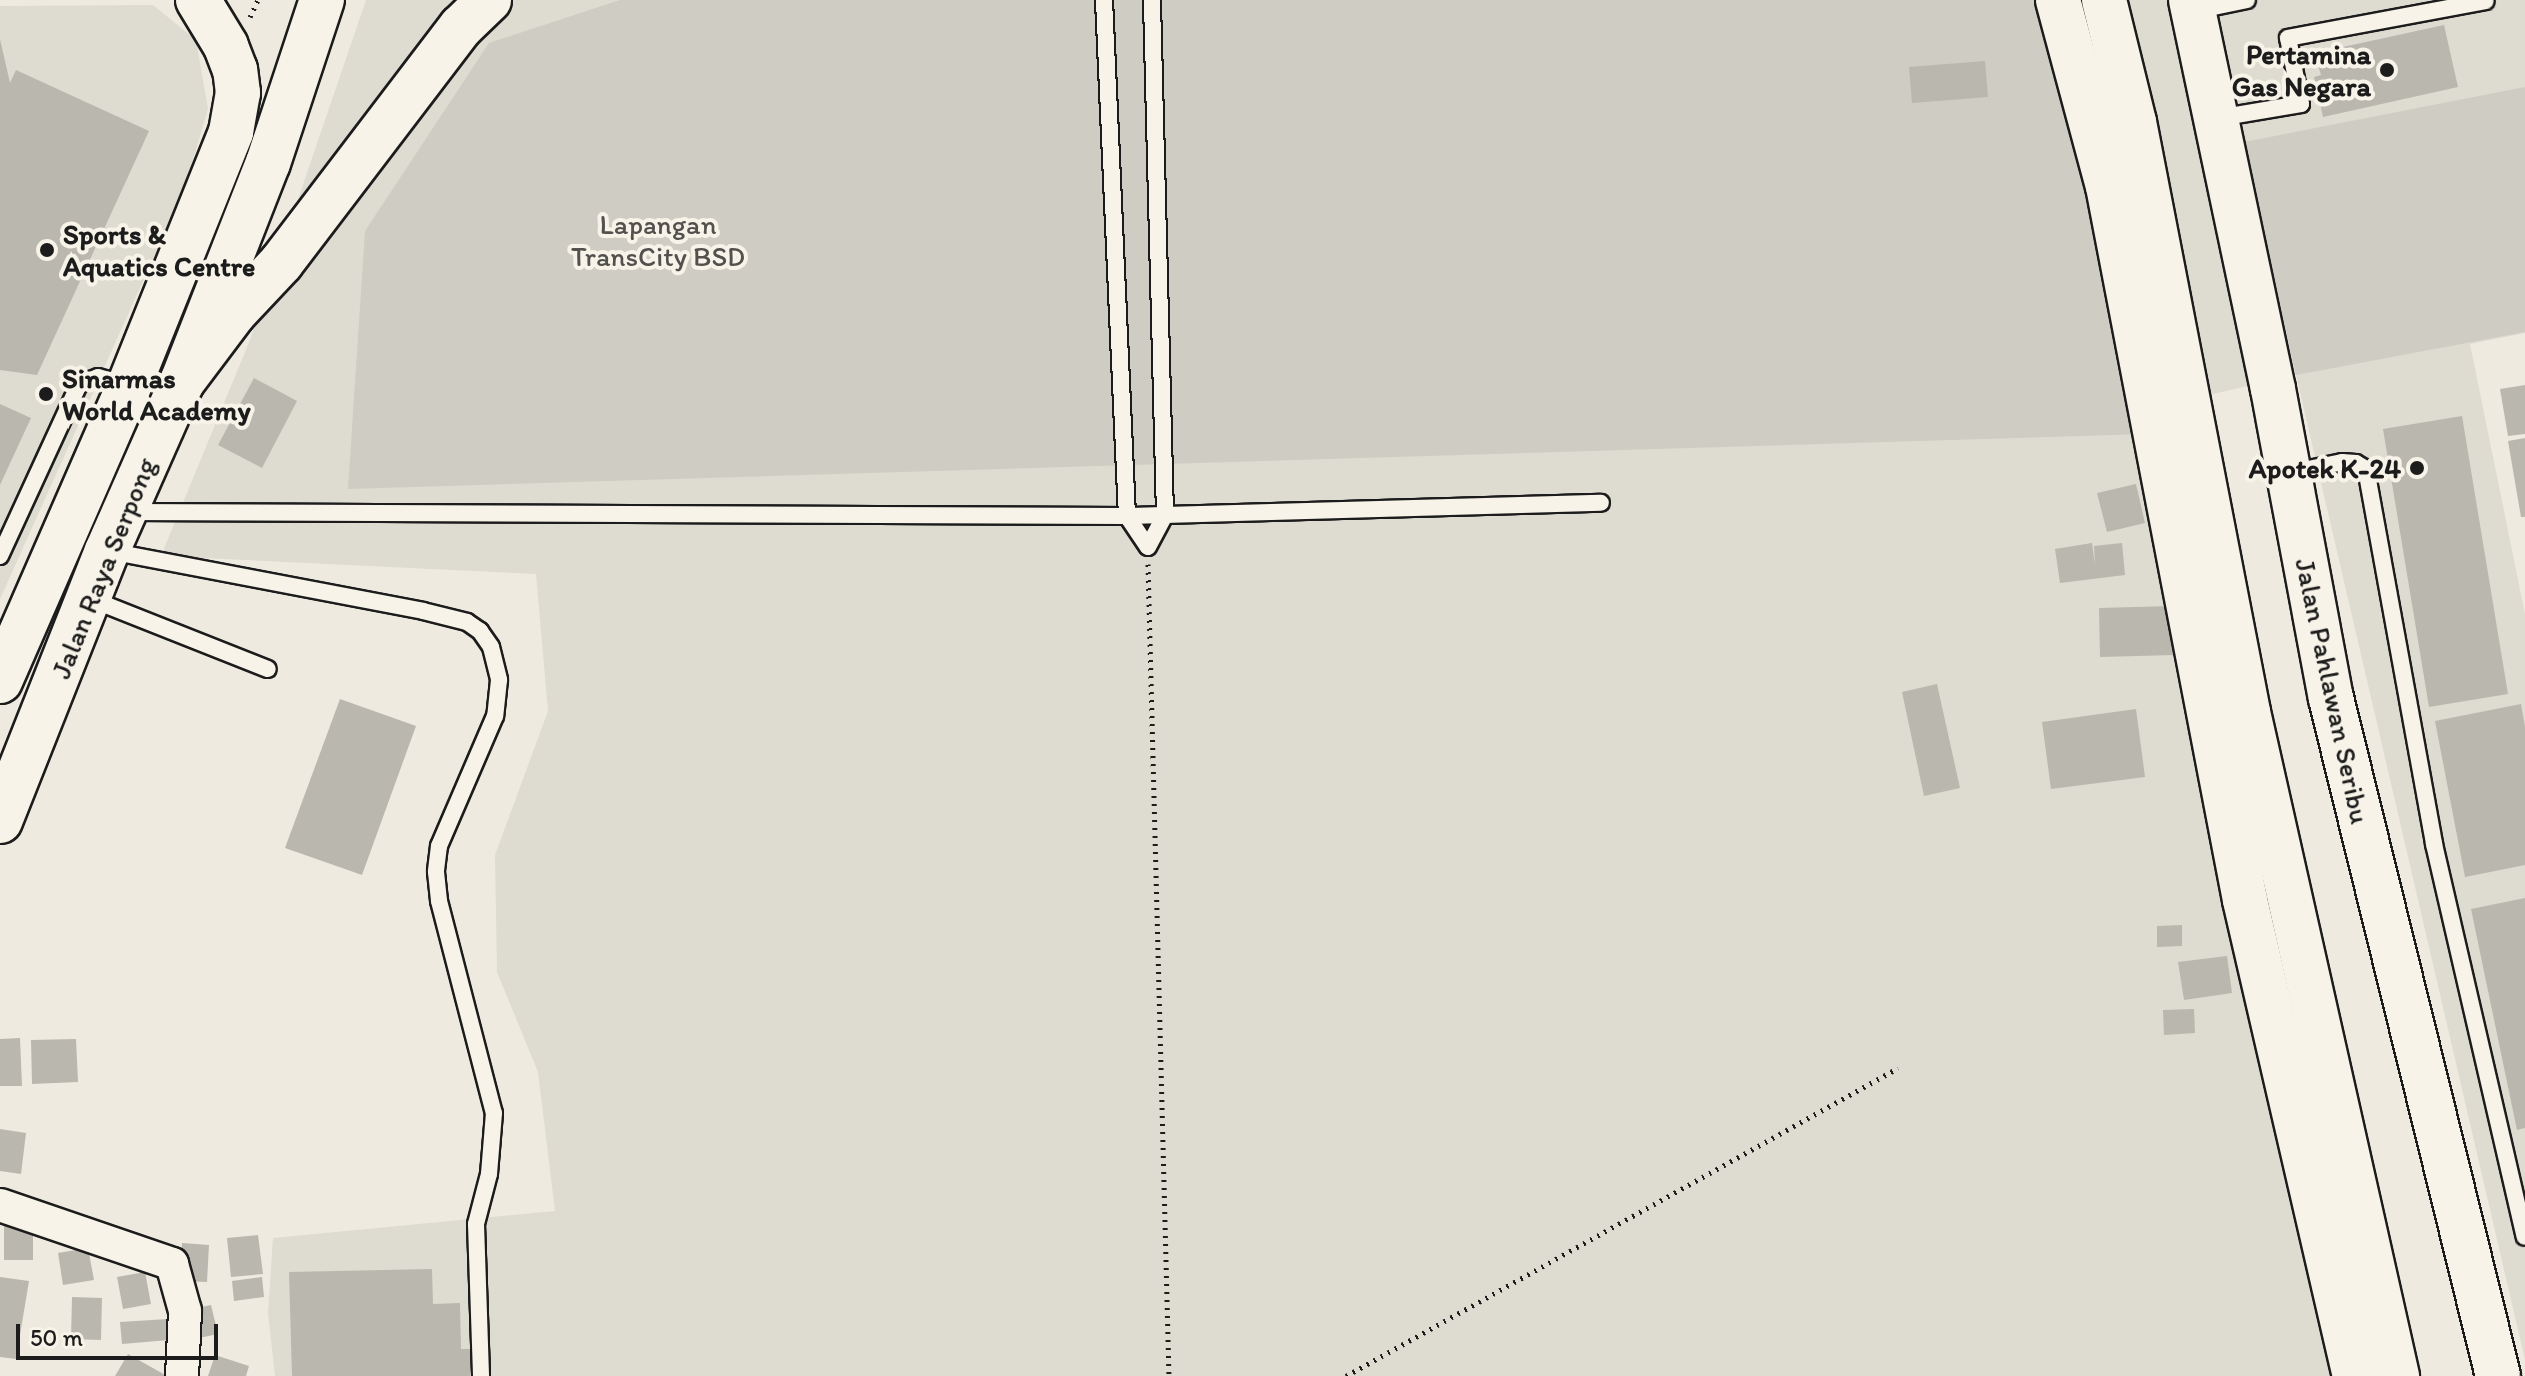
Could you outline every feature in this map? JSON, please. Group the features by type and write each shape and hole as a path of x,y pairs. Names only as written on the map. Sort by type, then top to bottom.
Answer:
{"main road":[{"name":"Jalan Raya Serpong","path":"0,681 129,386 204,204 236,113 235,70 226,46 198,0"},
{"name":"Jalan Raya Serpong","path":"0,821 115,532 182,382 268,163 322,0"},
{"path":"182,382 234,313 281,263 461,27 489,0"},
{"path":"2058,0 2108,186 2245,900 2355,1376"},
{"path":"2104,0 2137,135 2251,727 2397,1376"},
{"name":"Jalan Pahlawan Seribu","path":"2192,6 2217,118 2331,698 2498,1376"}],"street":[{"path":"0,1205 172,1264 185,1311 182,1376"}],"lane":[{"path":"1104,0 1127,516 1148,547 1165,515 1152,0"},
{"path":"2192,6 2247,0"},
{"path":"2217,118 2301,104 2288,38 2486,1"},
{"path":"0,556 74,391 88,379 98,377 129,386"},
{"path":"2288,474 2342,462 2356,463 2366,469 2434,844 2525,1237"},
{"path":"115,532 1127,516 1601,503"},
{"path":"115,532 467,622 480,631 491,647 499,680 495,716 439,846 436,872 439,901 494,1113 489,1174 476,1224 481,1376"},
{"path":"90,598 268,669"}],"path":[{"path":"245,26 258,0"},
{"path":"1148,547 1169,1376"},
{"path":"1346,1376 1898,1068"}],"shaded area":[{"path":"366,0 2525,0 2525,333 2470,344 2525,614 2525,1360 2296,375 2143,410 2354,1376 275,1376 268,1313 273,1238 555,1211 538,1072 497,972 495,855 548,711 536,574 161,556 250,340"},
{"name":"Sinarmas World Academy","path":"153,5 196,40 208,109 184,190 0,599 0,6"}],"green space":[{"name":"Lapangan TransCity BSD","path":"620,0 2038,0 2093,175 2145,434 348,489 365,231 489,43"},
{"path":"2525,87 2525,332 2296,375 2244,142"}],"building":[{"name":"Pertamina Gas Negara","path":"2444,25 2458,87 2323,117 2314,77 2321,75 2318,65 2329,50"},
{"name":"Sports & Aquatics Centre","path":"0,39 10,83 16,70 149,131 37,375 0,370"},
{"path":"1985,61 1988,97 1912,103 1909,67"},
{"path":"254,378 297,401 262,468 218,445"},
{"path":"2525,385 2525,434 2508,436 2500,389"},
{"path":"0,404 31,418 0,485"},
{"path":"2462,416 2508,694 2429,707 2383,429"},
{"path":"2525,438 2525,517 2521,517 2508,441"},
{"path":"2136,484 2145,523 2107,532 2097,493"},
{"path":"2092,543 2095,565 2094,546 2122,543 2125,575 2060,583 2055,549"},
{"path":"2172,606 2174,655 2100,657 2099,608"},
{"path":"1937,684 1960,788 1924,796 1902,692"},
{"path":"340,699 416,726 362,875 285,848"},
{"path":"2521,704 2525,727 2525,865 2465,877 2435,721"},
{"path":"2136,709 2145,777 2051,789 2042,722"},
{"path":"2525,898 2525,1128 2517,1130 2471,909"},
{"path":"2182,925 2182,946 2157,947 2157,926"},
{"path":"2227,956 2232,993 2184,1000 2178,962"},
{"path":"2194,1009 2195,1033 2164,1035 2163,1010"},
{"path":"20,1038 22,1086 0,1086 0,1039"},
{"path":"76,1039 78,1082 32,1084 31,1040"},
{"path":"0,1129 26,1133 21,1174 0,1171"},
{"path":"4,1217 33,1217 33,1260 4,1260"},
{"path":"258,1235 263,1274 231,1277 227,1238"},
{"path":"182,1243 209,1245 207,1282 180,1281"},
{"path":"88,1248 94,1280 63,1285 58,1253"},
{"path":"432,1269 433,1304 460,1303 461,1349 470,1349 470,1376 292,1376 289,1272"},
{"path":"145,1272 151,1304 123,1309 117,1277"},
{"path":"0,1277 29,1281 16,1359 0,1357"},
{"path":"262,1277 264,1297 234,1301 232,1281"},
{"path":"72,1297 102,1298 101,1340 71,1339"},
{"path":"211,1305 218,1334 199,1338 193,1309"},
{"path":"168,1319 169,1340 122,1344 120,1322"},
{"path":"128,1354 167,1376 115,1376"},
{"path":"215,1355 249,1366 246,1376 208,1376"}],"place":[{"name":"Pertamina Gas Negara","path":"2387,70"},
{"name":"Sports & Aquatics Centre","path":"47,250"},
{"name":"Sinarmas World Academy","path":"46,394"},
{"name":"Apotek K-24","path":"2417,468"}]}
